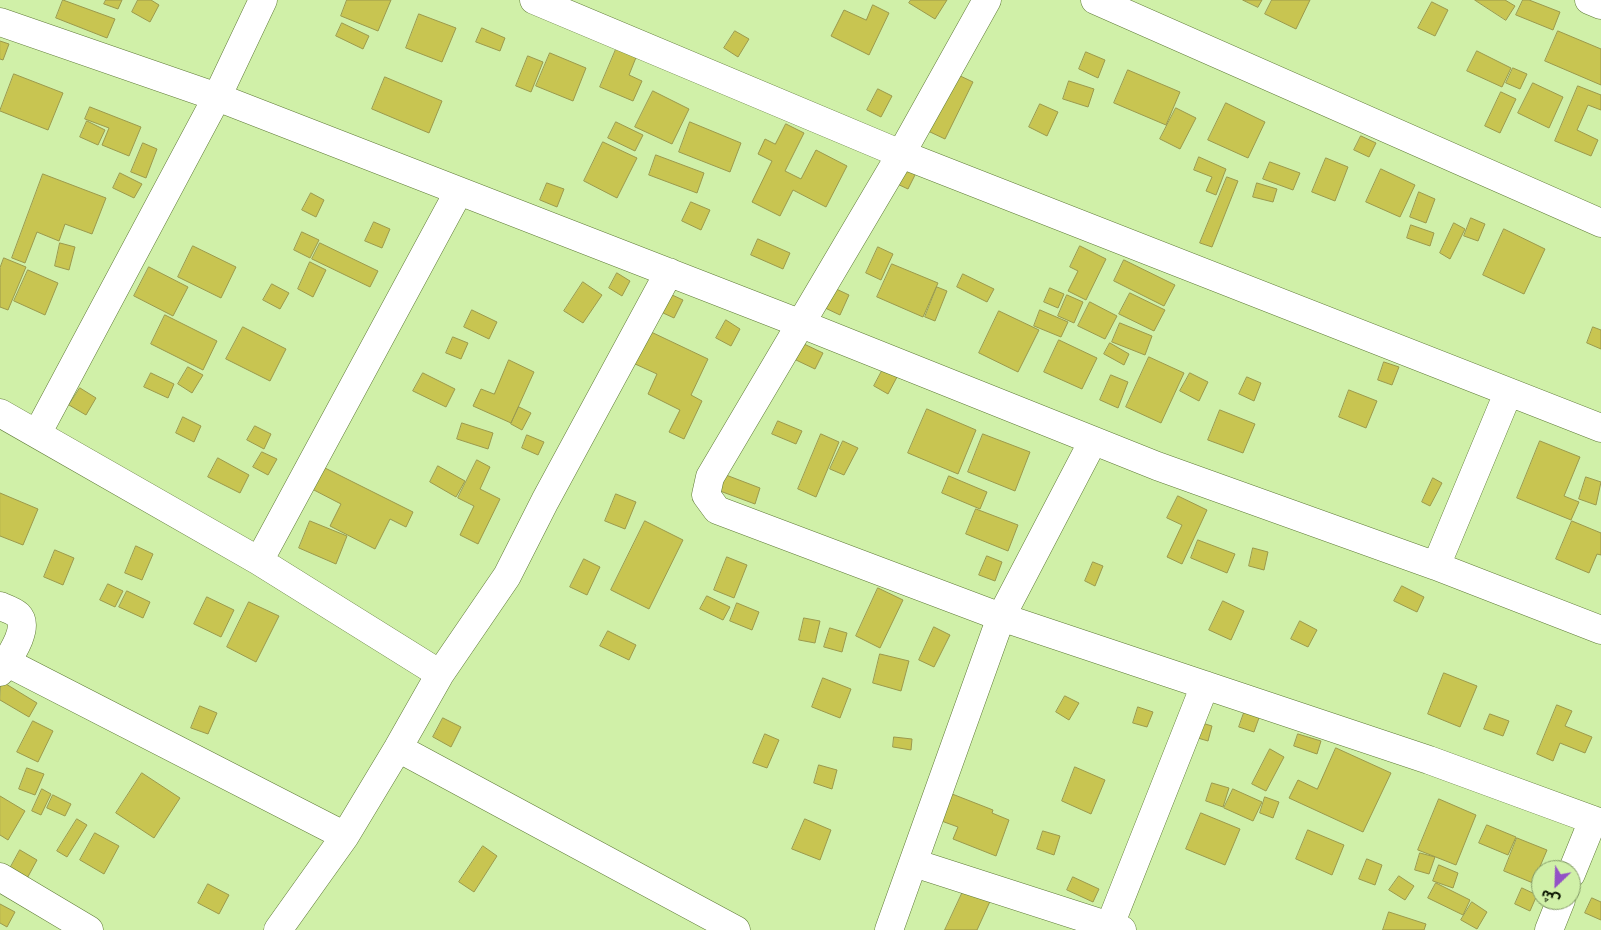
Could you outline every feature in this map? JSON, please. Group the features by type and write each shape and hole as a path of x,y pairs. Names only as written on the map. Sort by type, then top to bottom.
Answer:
{"street":[{"path":"37,434 217,97 263,0"},
{"path":"534,0 901,154 1601,428"},
{"path":"987,0 901,154 799,323 710,477 706,495 717,510 1002,617 1429,760 1597,822 1578,860"},
{"path":"1095,0 1600,220"},
{"path":"1588,0 1601,5"},
{"path":"0,22 217,97 799,323 1157,466 1436,566 1601,630"},
{"path":"259,561 459,191"},
{"path":"278,930 345,836 440,674 507,576 545,501 669,272"},
{"path":"1436,566 1508,393"},
{"path":"0,413 259,561 440,674"},
{"path":"889,930 1002,617 1093,441"},
{"path":"0,606 17,614 23,622 22,631 3,667 345,836"},
{"path":"914,863 1116,928 1205,685"},
{"path":"398,748 736,930"},
{"path":"0,877 89,930"},
{"path":"1548,930 1557,910"}],"building":[{"path":"63,0 115,19 107,38 56,18"},
{"path":"106,0 122,0 118,9 104,4"},
{"path":"138,0 151,0 159,5 150,22 132,12"},
{"path":"347,0 391,0 378,31 341,16"},
{"path":"911,0 947,0 935,19 909,3"},
{"path":"1243,0 1262,0 1258,7"},
{"path":"1272,0 1310,0 1296,29 1265,14"},
{"path":"1475,0 1505,0 1515,6 1506,20"},
{"path":"1523,0 1529,0 1560,12 1553,30 1516,15"},
{"path":"1432,2 1448,10 1435,36 1418,28"},
{"path":"873,5 889,13 869,55 831,36 844,10 866,20"},
{"path":"419,14 456,28 442,62 406,48"},
{"path":"342,23 369,36 363,49 336,36"},
{"path":"482,28 505,38 500,51 476,42"},
{"path":"735,31 749,39 738,57 724,48"},
{"path":"1558,31 1601,49 1601,85 1545,61"},
{"path":"0,41 9,44 3,60 0,59"},
{"path":"617,47 637,55 629,75 642,81 633,101 600,87"},
{"path":"1477,51 1511,68 1502,87 1467,71"},
{"path":"1086,52 1105,60 1098,78 1079,69"},
{"path":"550,53 586,68 573,101 536,86"},
{"path":"528,56 543,62 531,92 516,86"},
{"path":"1513,68 1527,74 1520,89 1506,83"},
{"path":"1128,70 1180,92 1166,125 1114,103"},
{"path":"14,74 63,93 48,130 0,111"},
{"path":"956,74 973,82 945,139 928,131"},
{"path":"385,77 442,101 429,133 372,109"},
{"path":"1069,81 1094,89 1088,107 1063,99"},
{"path":"1533,83 1563,97 1549,128 1518,113"},
{"path":"1578,86 1601,95 1601,110 1588,105 1577,130 1598,140 1591,156 1555,141"},
{"path":"878,89 892,96 881,117 867,110"},
{"path":"653,91 689,109 672,144 635,127"},
{"path":"1501,92 1516,99 1500,133 1485,126"},
{"path":"1226,103 1265,122 1248,158 1208,140"},
{"path":"1040,104 1058,112 1047,136 1029,127"},
{"path":"90,107 141,127 129,156 102,145 109,128 85,119"},
{"path":"1176,108 1196,118 1180,149 1160,139"},
{"path":"87,121 105,130 98,145 80,137"},
{"path":"616,122 643,135 635,151 608,138"},
{"path":"690,122 741,143 730,172 679,152"},
{"path":"786,124 804,133 785,171 801,179 816,150 847,166 826,207 793,190 780,216 752,202 772,161 758,154 765,139 775,144"},
{"path":"1361,136 1376,143 1369,157 1354,150"},
{"path":"603,142 637,158 617,198 584,181"},
{"path":"143,143 157,149 146,178 131,172"},
{"path":"656,155 704,173 697,193 649,175"},
{"path":"1199,157 1226,169 1216,195 1206,191 1212,177 1194,170"},
{"path":"1326,158 1348,167 1335,201 1312,192"},
{"path":"1270,162 1300,173 1293,190 1263,179"},
{"path":"901,165 916,173 908,189 893,182"},
{"path":"1381,169 1415,185 1400,217 1366,202"},
{"path":"120,173 142,184 134,198 113,188"},
{"path":"43,174 106,198 92,234 65,224 59,241 37,232 25,263 12,258"},
{"path":"1227,177 1238,181 1212,247 1200,243"},
{"path":"547,183 564,189 557,207 540,200"},
{"path":"1257,183 1277,189 1273,202 1253,197"},
{"path":"1419,192 1435,199 1426,223 1410,217"},
{"path":"311,193 324,200 316,217 302,210"},
{"path":"691,202 710,210 701,230 682,221"},
{"path":"1471,218 1485,224 1478,241 1464,236"},
{"path":"374,222 390,229 382,248 365,241"},
{"path":"1454,223 1465,229 1450,259 1440,253"},
{"path":"1411,225 1434,233 1430,246 1407,238"},
{"path":"1504,229 1545,249 1524,294 1483,275"},
{"path":"302,232 319,240 310,258 294,250"},
{"path":"758,239 790,253 783,269 751,255"},
{"path":"60,243 75,247 69,270 55,266"},
{"path":"320,243 378,271 370,287 312,259"},
{"path":"193,246 236,267 221,298 178,277"},
{"path":"1080,246 1106,259 1086,300 1068,291 1078,271 1070,267"},
{"path":"878,247 893,254 881,280 866,273"},
{"path":"4,258 26,267 8,310 0,307 0,268"},
{"path":"1124,260 1175,285 1164,306 1114,281"},
{"path":"310,262 326,270 313,297 298,289"},
{"path":"892,264 938,283 923,317 877,297"},
{"path":"149,267 188,287 173,316 134,296"},
{"path":"28,270 58,283 45,315 14,301"},
{"path":"617,273 630,281 622,296 609,288"},
{"path":"963,274 994,289 987,302 957,287"},
{"path":"583,282 602,295 583,323 564,311"},
{"path":"272,284 289,293 280,309 263,300"},
{"path":"832,287 849,295 840,315 823,307"},
{"path":"937,287 947,291 935,321 925,317"},
{"path":"1050,288 1064,294 1058,308 1044,302"},
{"path":"1130,293 1165,310 1154,331 1119,314"},
{"path":"670,294 683,300 674,318 661,312"},
{"path":"1067,295 1083,302 1074,323 1058,316"},
{"path":"1090,302 1117,316 1105,339 1078,326"},
{"path":"472,310 497,322 489,339 464,327"},
{"path":"1040,310 1068,322 1061,337 1034,326"},
{"path":"999,311 1039,330 1018,372 979,353"},
{"path":"165,315 217,341 203,370 151,344"},
{"path":"726,320 740,329 731,346 716,338"},
{"path":"1120,323 1152,336 1145,355 1112,342"},
{"path":"243,327 286,349 270,381 226,359"},
{"path":"1593,327 1601,330 1601,349 1587,343"},
{"path":"649,331 708,359 691,395 702,401 684,439 669,432 680,410 648,394 657,374 633,363"},
{"path":"453,337 468,343 461,359 446,353"},
{"path":"1059,340 1097,358 1082,389 1044,372"},
{"path":"1110,343 1129,354 1124,365 1104,354"},
{"path":"804,344 823,353 815,369 796,360"},
{"path":"1149,357 1184,373 1161,423 1126,407"},
{"path":"509,360 534,372 511,423 473,406 481,389 494,394"},
{"path":"1384,362 1399,367 1392,385 1378,380"},
{"path":"188,367 203,375 192,393 178,384"},
{"path":"883,369 897,377 888,394 874,386"},
{"path":"151,373 174,384 168,398 144,387"},
{"path":"423,373 455,389 446,407 413,391"},
{"path":"1190,373 1208,382 1199,401 1180,391"},
{"path":"1111,375 1128,382 1118,408 1100,400"},
{"path":"1247,377 1261,383 1254,401 1239,394"},
{"path":"80,388 96,398 86,415 69,405"},
{"path":"1349,390 1377,401 1366,428 1339,417"},
{"path":"519,407 531,413 522,430 511,424"},
{"path":"927,409 976,430 958,474 908,453"},
{"path":"1220,410 1255,424 1243,453 1208,440"},
{"path":"183,417 201,426 194,442 176,433"},
{"path":"778,421 802,431 796,444 772,434"},
{"path":"462,423 493,433 488,449 457,439"},
{"path":"255,426 271,434 264,449 247,440"},
{"path":"821,434 839,442 816,497 798,489"},
{"path":"983,434 1030,452 1015,491 968,472"},
{"path":"527,435 544,442 538,455 522,448"},
{"path":"843,441 858,448 844,475 830,469"},
{"path":"1540,441 1580,457 1564,496 1579,502 1571,520 1517,498"},
{"path":"262,452 277,459 268,475 253,467"},
{"path":"218,458 249,475 240,493 208,477"},
{"path":"477,460 490,467 480,489 500,499 478,544 460,535 474,506 458,498"},
{"path":"438,466 465,481 456,497 430,482"},
{"path":"323,467 413,512 406,527 390,519 375,549 330,526 341,504 312,489"},
{"path":"726,475 760,488 755,504 720,491"},
{"path":"949,476 987,492 980,509 942,493"},
{"path":"1586,477 1601,482 1596,505 1579,499"},
{"path":"1433,478 1442,483 1430,506 1422,502"},
{"path":"0,493 38,509 23,545 0,536"},
{"path":"616,494 636,502 625,529 605,521"},
{"path":"1178,496 1207,510 1182,564 1167,557 1182,525 1167,518"},
{"path":"976,509 1018,525 1008,551 966,534"},
{"path":"310,521 347,536 336,564 299,548"},
{"path":"645,521 683,540 649,609 611,590"},
{"path":"1572,521 1601,533 1601,555 1597,554 1589,573 1556,559"},
{"path":"1198,540 1235,554 1227,573 1191,558"},
{"path":"136,546 153,554 142,580 125,573"},
{"path":"1253,548 1268,552 1264,570 1249,566"},
{"path":"55,550 74,558 63,585 44,577"},
{"path":"987,556 1002,562 995,581 979,575"},
{"path":"727,557 747,565 734,598 714,590"},
{"path":"584,559 600,567 587,595 570,587"},
{"path":"1093,562 1103,566 1095,586 1085,581"},
{"path":"108,584 123,591 115,607 100,600"},
{"path":"1402,586 1424,597 1417,612 1394,601"},
{"path":"878,588 903,600 880,648 856,636"},
{"path":"127,591 150,602 143,618 119,607"},
{"path":"707,596 730,607 723,620 700,609"},
{"path":"207,597 234,610 221,637 194,624"},
{"path":"1223,601 1244,611 1231,640 1209,630"},
{"path":"249,602 279,616 256,662 227,647"},
{"path":"737,603 759,612 752,630 730,621"},
{"path":"804,618 820,621 815,643 799,640"},
{"path":"1300,621 1317,630 1308,647 1291,639"},
{"path":"934,627 950,635 934,667 919,660"},
{"path":"830,628 847,633 842,652 824,647"},
{"path":"608,631 636,645 629,660 600,646"},
{"path":"880,654 909,661 901,691 873,683"},
{"path":"1444,673 1477,686 1460,727 1428,714"},
{"path":"823,678 851,689 840,718 812,707"},
{"path":"1,681 37,703 29,717 0,700"},
{"path":"1065,696 1079,703 1069,720 1056,712"},
{"path":"1557,705 1572,711 1565,726 1592,737 1585,753 1560,743 1553,761 1537,754"},
{"path":"200,706 217,713 208,734 191,728"},
{"path":"1138,707 1153,712 1147,727 1133,723"},
{"path":"1245,710 1260,715 1254,732 1239,727"},
{"path":"1490,714 1509,721 1503,736 1484,729"},
{"path":"443,718 461,727 451,747 433,737"},
{"path":"33,721 53,731 38,762 17,752"},
{"path":"1195,721 1212,726 1208,741 1191,736"},
{"path":"765,734 779,740 767,768 753,763"},
{"path":"1298,734 1321,741 1317,754 1294,746"},
{"path":"894,737 912,739 911,750 893,747"},
{"path":"1336,748 1391,773 1363,832 1289,798 1298,780 1317,789"},
{"path":"1270,749 1284,757 1266,791 1252,784"},
{"path":"819,765 837,770 832,789 814,783"},
{"path":"1075,767 1105,780 1091,814 1062,801"},
{"path":"27,768 44,774 35,795 19,789"},
{"path":"142,773 180,798 154,838 116,813"},
{"path":"1212,783 1229,788 1223,807 1206,801"},
{"path":"42,789 51,794 41,815 32,811"},
{"path":"1233,789 1262,802 1253,821 1224,808"},
{"path":"947,792 993,810 992,813 1009,820 996,856 953,839 958,827 936,819"},
{"path":"53,795 71,804 65,816 47,808"},
{"path":"0,796 25,811 8,840 0,835"},
{"path":"1265,797 1279,802 1273,818 1260,813"},
{"path":"1439,799 1476,815 1456,865 1418,850"},
{"path":"1201,813 1240,829 1225,865 1186,849"},
{"path":"77,819 87,825 67,857 57,851"},
{"path":"805,819 831,830 820,860 792,849"},
{"path":"1487,825 1516,837 1508,855 1479,843"},
{"path":"1308,830 1344,845 1332,875 1296,859"},
{"path":"1043,831 1060,836 1054,855 1037,849"},
{"path":"95,833 119,846 104,874 80,860"},
{"path":"1517,838 1547,850 1543,860 1531,860 1531,882 1504,871"},
{"path":"483,846 497,856 474,892 459,882"},
{"path":"20,850 37,860 24,884 7,874"},
{"path":"1420,853 1435,857 1429,874 1415,870"},
{"path":"1367,859 1382,865 1375,885 1359,879"},
{"path":"1439,865 1458,873 1453,888 1433,881"},
{"path":"1399,876 1414,886 1405,900 1389,890"},
{"path":"1073,877 1099,889 1093,902 1067,890"},
{"path":"1436,883 1470,900 1463,915 1428,898"},
{"path":"208,884 229,895 219,914 198,903"},
{"path":"966,885 992,897 977,930 945,930"},
{"path":"1522,888 1531,892 1530,911 1515,904"},
{"path":"1592,898 1601,902 1601,920 1585,913"},
{"path":"1472,902 1487,912 1477,929 1461,920"},
{"path":"0,904 15,912 7,927 0,923"},
{"path":"1389,912 1426,924 1424,930 1383,930"}]}
